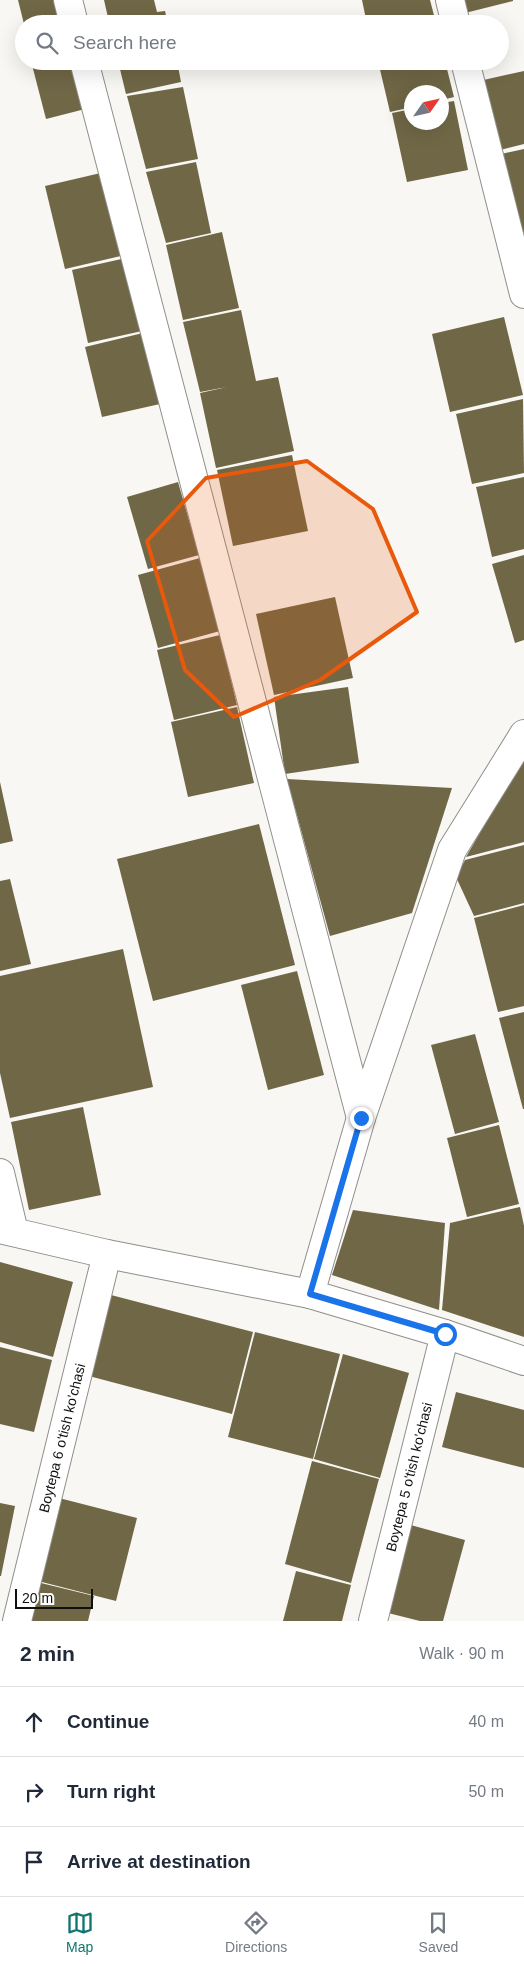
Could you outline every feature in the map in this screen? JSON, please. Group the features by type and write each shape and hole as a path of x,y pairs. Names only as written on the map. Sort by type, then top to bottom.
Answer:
{"street":[{"path":"68,0 72,15"},
{"path":"450,0 454,15"},
{"path":"86,70 361,1118"},
{"path":"467,70 524,294"},
{"path":"310,1294 361,1118 452,850 524,734"},
{"path":"0,1173 7,1230 107,1254 310,1294 445,1334 524,1361"},
{"name":"Boytepa 6 o'tish ko'chasi","path":"17,1621 107,1254"},
{"name":"Boytepa 5 o'tish ko'chasi","path":"373,1621 445,1334"}],"highlighted area":[{"path":"307,461 373,509 417,612 320,680 234,717 185,670 147,541 206,478"}],"building":[{"path":"18,0 59,0 63,15 22,15"},
{"path":"104,0 154,0 157,12 165,11 166,15 141,15 107,15"},
{"path":"362,0 430,0 434,15 365,15"},
{"path":"457,0 513,0 513,1 461,14"},
{"path":"33,70 78,70 89,108 46,119"},
{"path":"120,70 179,70 181,82 126,94"},
{"path":"380,70 447,70 454,97 449,98 449,85 404,85 404,109 390,112"},
{"path":"524,71 524,144 496,151 479,81"},
{"path":"183,87 198,159 146,169 127,96"},
{"path":"454,101 468,170 407,182 392,113 404,111 404,130 449,130 449,102"},
{"path":"524,149 524,232 514,234 497,155"},
{"path":"196,162 211,233 166,243 146,172"},
{"path":"105,172 125,255 65,269 45,186"},
{"path":"222,232 239,308 183,320 166,245"},
{"path":"126,258 142,331 88,343 72,270"},
{"path":"241,310 256,381 278,377 294,451 216,468 200,393 227,387 200,392 183,322"},
{"path":"504,317 523,395 450,412 432,334"},
{"path":"143,333 160,404 102,417 85,347"},
{"path":"523,399 524,473 472,484 456,414"},
{"path":"292,455 308,531 233,546 217,470"},
{"path":"524,477 524,549 492,557 476,487"},
{"path":"178,482 199,555 148,569 127,497"},
{"path":"524,555 524,640 515,643 492,564"},
{"path":"200,558 220,631 158,648 138,575"},
{"path":"335,597 353,678 274,695 256,614"},
{"path":"220,635 237,705 174,720 157,650"},
{"path":"348,687 359,763 285,774 274,697"},
{"path":"237,707 254,783 188,797 171,722"},
{"path":"524,756 524,842 466,857"},
{"path":"287,779 452,788 412,913 330,936"},
{"path":"0,782 13,841 0,844"},
{"path":"259,824 295,965 153,1001 117,859"},
{"path":"524,845 524,903 474,916 456,877 465,860"},
{"path":"10,879 31,964 0,971 0,881"},
{"path":"524,905 524,1006 498,1012 474,918"},
{"path":"123,949 153,1087 10,1118 0,1073 0,976"},
{"path":"297,971 324,1075 268,1090 241,985"},
{"path":"524,1012 524,1109 523,1109 499,1018"},
{"path":"475,1034 499,1122 455,1134 431,1045"},
{"path":"83,1107 101,1195 29,1210 11,1122"},
{"path":"499,1125 519,1204 467,1217 447,1138"},
{"path":"520,1207 524,1226 524,1337 442,1310 450,1223"},
{"path":"353,1210 445,1223 439,1310 332,1275"},
{"path":"0,1262 73,1282 53,1357 0,1342"},
{"path":"111,1295 253,1332 232,1414 89,1376"},
{"path":"255,1332 340,1354 313,1459 228,1437"},
{"path":"0,1347 52,1360 34,1432 0,1424"},
{"path":"343,1354 409,1373 380,1478 314,1459"},
{"path":"456,1392 524,1410 524,1468 442,1447"},
{"path":"312,1461 379,1479 351,1583 285,1564"},
{"path":"59,1498 137,1518 116,1601 38,1581"},
{"path":"0,1503 15,1506 1,1576 0,1576"},
{"path":"407,1524 465,1540 443,1621 420,1621 384,1612"},
{"path":"296,1571 351,1585 342,1621 283,1621"},
{"path":"37,1582 94,1596 88,1621 28,1621"}],"route":[{"path":"361,1118 310,1294 445,1334"}]}
